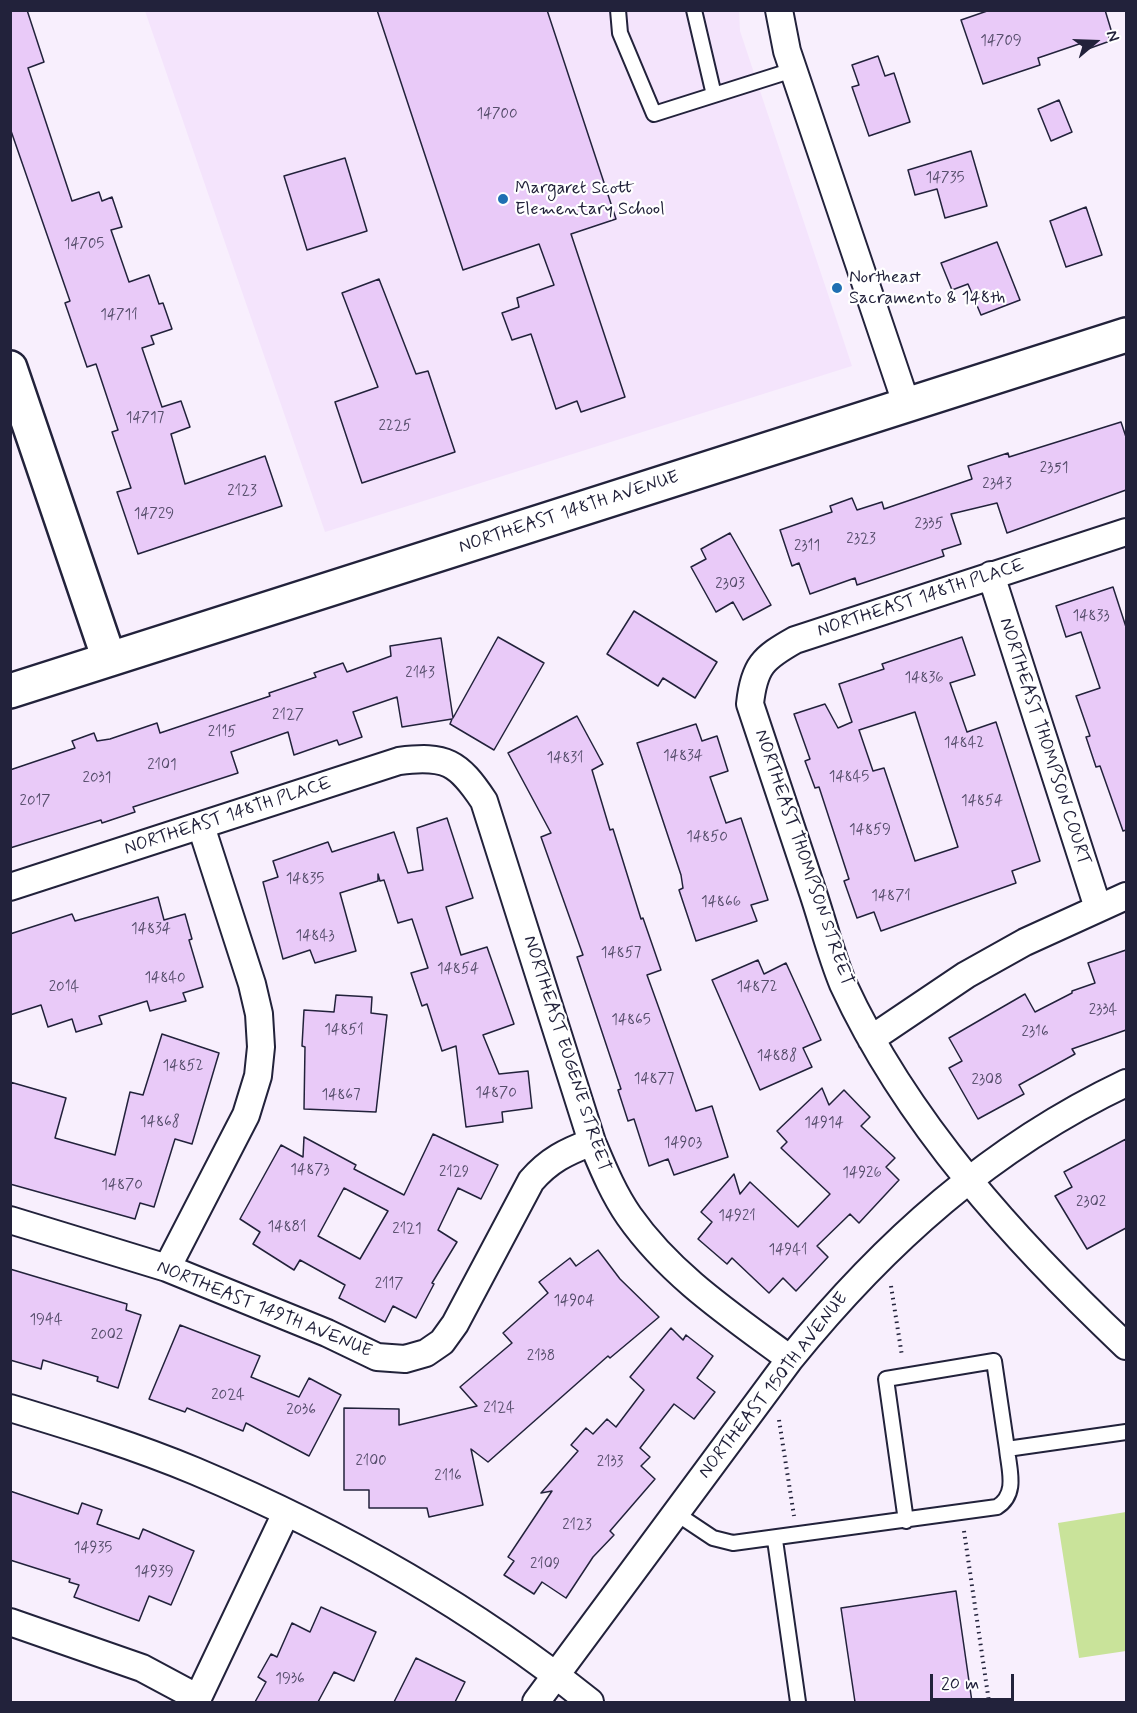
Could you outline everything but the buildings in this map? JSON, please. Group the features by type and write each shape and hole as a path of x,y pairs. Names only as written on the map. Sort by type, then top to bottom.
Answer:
{"main road":[{"name":"NORTHEAST 148TH AVENUE","path":"10,691 1126,335"},
{"path":"10,368 109,659"}],"street":[{"path":"779,10 793,69 907,405"},
{"name":"NORTHEAST 148TH PLACE","path":"750,704 753,679 769,654 795,640 1126,532"},
{"name":"NORTHEAST THOMPSON COURT","path":"991,575 1098,908"},
{"name":"NORTHEAST THOMPSON STREET","path":"750,704 843,982 871,1040 916,1108 969,1180 1072,1295 1126,1346"},
{"name":"NORTHEAST 148TH PLACE","path":"10,887 399,761 428,757 447,762"},
{"name":"NORTHEAST EUGENE STREET","path":"447,762 469,778 484,801 592,1142 609,1184 628,1215 651,1245 700,1292 790,1359"},
{"path":"167,1269 246,1115 258,1076 261,1047 260,1014 252,984 201,826"},
{"path":"871,1040 966,975 1025,942 1126,896"},
{"name":"NORTHEAST 150TH AVENUE","path":"536,1702 790,1359 877,1259 969,1180 1027,1138 1083,1104 1126,1083"},
{"name":"NORTHEAST 149TH AVENUE","path":"10,1220 167,1269 327,1333 377,1358 405,1359 426,1353 442,1342 455,1324 531,1181 545,1165 561,1153 592,1142"},
{"path":"10,1408 85,1431 195,1471 286,1513 417,1583 555,1674 590,1702"},
{"path":"10,1622 142,1668 197,1700 286,1513"}],"lane":[{"path":"618,10 620,33 654,114 793,69"},
{"path":"694,10 714,95"},
{"path":"677,1514 713,1538 733,1544 797,1537 961,1513 997,1507 1007,1501 1012,1489 994,1361 886,1379 906,1521"},
{"path":"1007,1449 1126,1432"},
{"path":"775,1540 798,1702"}],"path":[{"path":"877,1259 890,1280 905,1376"},
{"path":"758,1403 779,1417 797,1537"},
{"path":"961,1513 990,1702"}],"shaded area":[{"name":"Margaret Scott Elementary School","path":"145,11 739,11 740,31 852,366 325,532"}],"green space":[{"path":"1126,1512 1126,1651 1079,1658 1058,1523"}],"place":[{"name":"Margaret Scott Elementary School","path":"503,199"},
{"name":"Northeast Sacramento & 148th","path":"837,288"}]}
